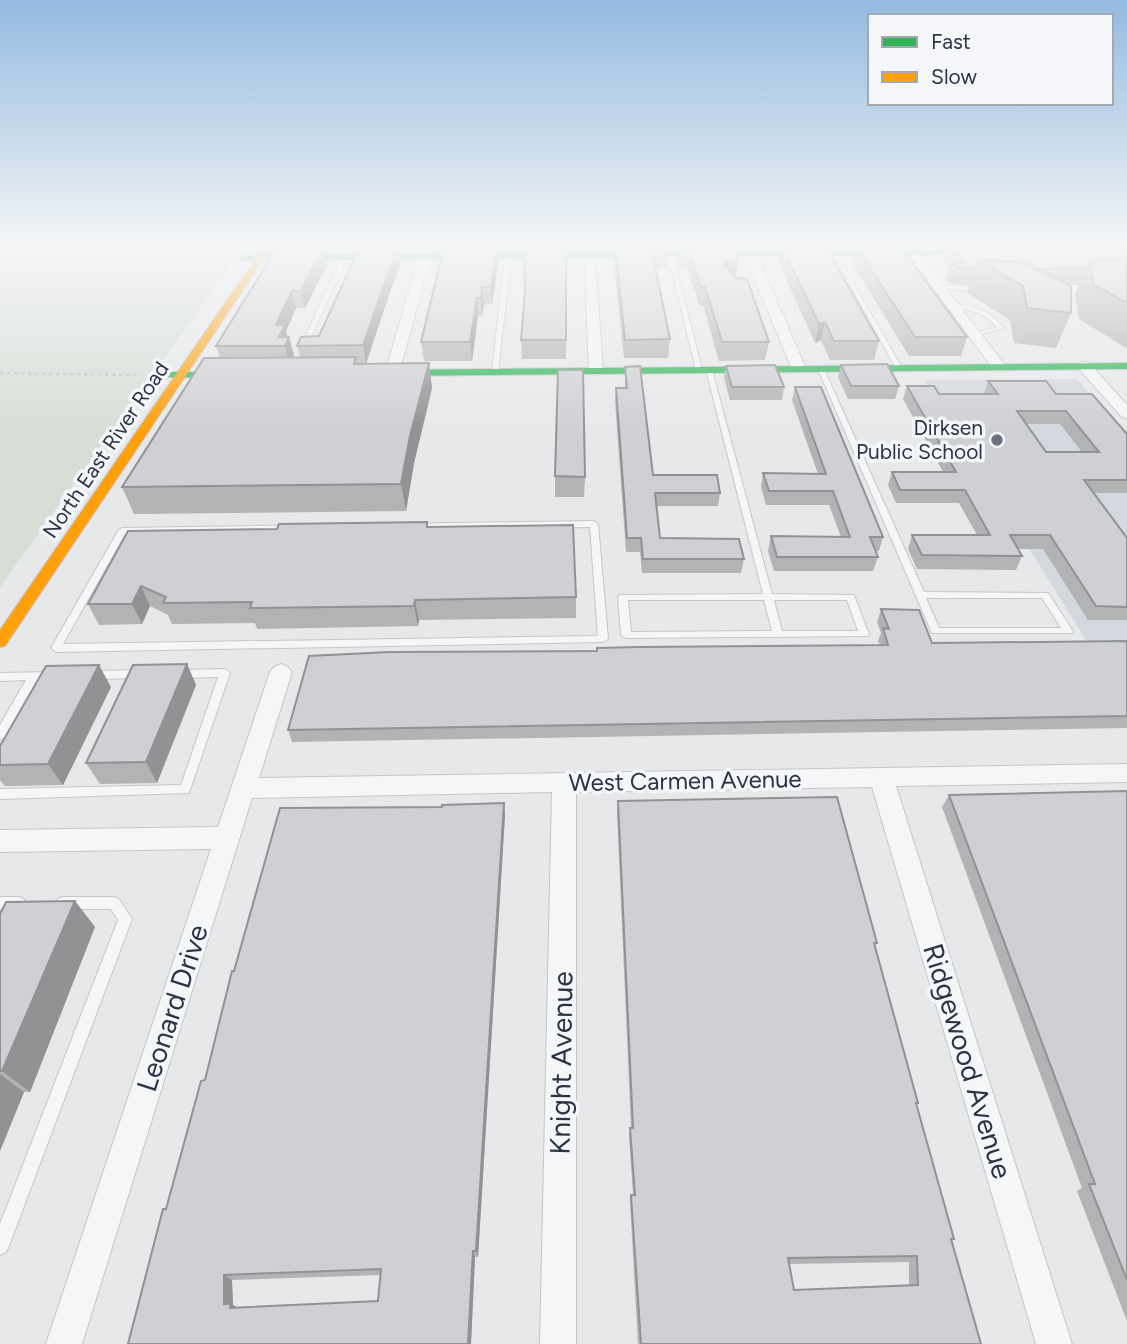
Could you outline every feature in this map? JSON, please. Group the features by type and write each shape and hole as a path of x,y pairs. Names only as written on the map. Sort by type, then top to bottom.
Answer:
{"street":[{"name":"North East River Road","path":"154,378 211,308"},
{"name":"North East River Road","path":"0,642 183,375 223,308"},
{"path":"392,373 411,308"},
{"path":"593,308 596,371"},
{"path":"774,308 799,369"},
{"path":"954,308 999,367"},
{"path":"1084,366 1127,414"},
{"path":"372,373 1127,366"},
{"path":"154,378 183,375 254,375"},
{"name":"Leonard Drive","path":"64,1344 281,672"},
{"name":"West Carmen Avenue","path":"243,788 1127,773"},
{"name":"Ridgewood Avenue","path":"881,777 1054,1344"},
{"name":"Knight Avenue","path":"558,1344 564,783"},
{"path":"0,841 227,838"}],"lane":[{"path":"302,352 322,308"},
{"path":"495,372 502,308"},
{"path":"686,308 778,634"},
{"path":"865,308 899,368"},
{"path":"968,308 989,314 1001,328 975,335"},
{"path":"821,369 920,595 936,631 1068,631 1045,595 920,595"},
{"path":"594,524 603,639 56,648 122,531 594,524"},
{"path":"623,597 851,597 864,634 778,634 626,635 623,597"},
{"path":"0,794 185,790 225,673 170,674"},
{"path":"74,676 157,674"},
{"path":"0,677 61,676"},
{"path":"0,735 33,677"},
{"path":"0,903 114,902 125,919 0,1246"}],"path":[{"path":"0,373 154,378"}],"shaded area":[{"path":"0,308 200,308 0,587"},
{"path":"1077,379 1127,437 1127,649 1092,650 925,380"}],"building":[{"path":"240,308 284,308 276,325 285,325 279,337 289,337 285,346 216,346"},
{"path":"332,308 376,308 363,345 297,346 301,337 319,336"},
{"path":"429,308 475,308 470,342 421,342"},
{"path":"524,308 566,308 566,340 521,340"},
{"path":"622,308 664,308 670,339 625,340"},
{"path":"711,308 757,308 769,342 722,342"},
{"path":"811,308 860,308 879,341 834,341 825,322 819,324"},
{"path":"896,308 945,308 967,337 915,337"},
{"path":"1027,308 1071,308 1071,313"},
{"path":"356,357 354,364 429,363 401,484 122,487 204,358"},
{"path":"887,364 899,386 851,386 841,365"},
{"path":"775,365 784,387 732,387 726,366"},
{"path":"640,366 653,475 717,475 720,493 655,493 660,538 739,539 744,559 643,559 641,538 627,538 616,388 627,388 625,367"},
{"path":"558,370 583,370 585,477 555,476"},
{"path":"988,381 1046,381 1056,394 1092,394 1127,434 1127,480 1084,480 1127,538 1127,607 1096,606 1050,535 1010,535 1022,556 922,555 912,535 990,535 965,490 900,490 892,472 956,472 907,386 934,386 939,394 998,394","holes":["1017,411 1066,411 1099,452 1046,452"]},
{"path":"795,387 821,387 883,537 870,537 878,557 777,557 771,536 850,537 833,491 769,491 763,473 826,474"},
{"path":"427,522 427,527 573,525 576,597 415,600 414,606 250,608 252,602 163,603 166,597 141,586 132,604 88,604 128,531 277,529 279,524"},
{"path":"881,609 919,610 932,643 1127,641 1127,716 288,730 309,656 389,652 597,651 597,648 639,647 888,645 883,628 889,629"},
{"path":"187,664 146,762 86,763 133,665"},
{"path":"99,665 48,764 0,765 0,746 46,666"},
{"path":"1127,791 1127,1280 1089,1184 1095,1184 949,795"},
{"path":"837,797 954,1239 951,1239 981,1344 641,1344 631,1195 635,1195 630,1128 633,1128 618,801","holes":["917,1256 918,1285 794,1290 788,1258"]},
{"path":"504,803 468,1344 128,1344 163,1209 166,1209 201,1081 205,1080 232,971 280,808","holes":["381,1269 378,1301 230,1308 231,1304 224,1304 224,1275"]},
{"path":"75,901 0,1071 0,914 6,902"}],"traffic: fast":[{"path":"389,373 1127,366"},
{"path":"160,375 236,375"}],"traffic: slow":[{"path":"0,642 227,308"}],"place":[{"name":"Dirksen Public School","path":"997,440"}]}
